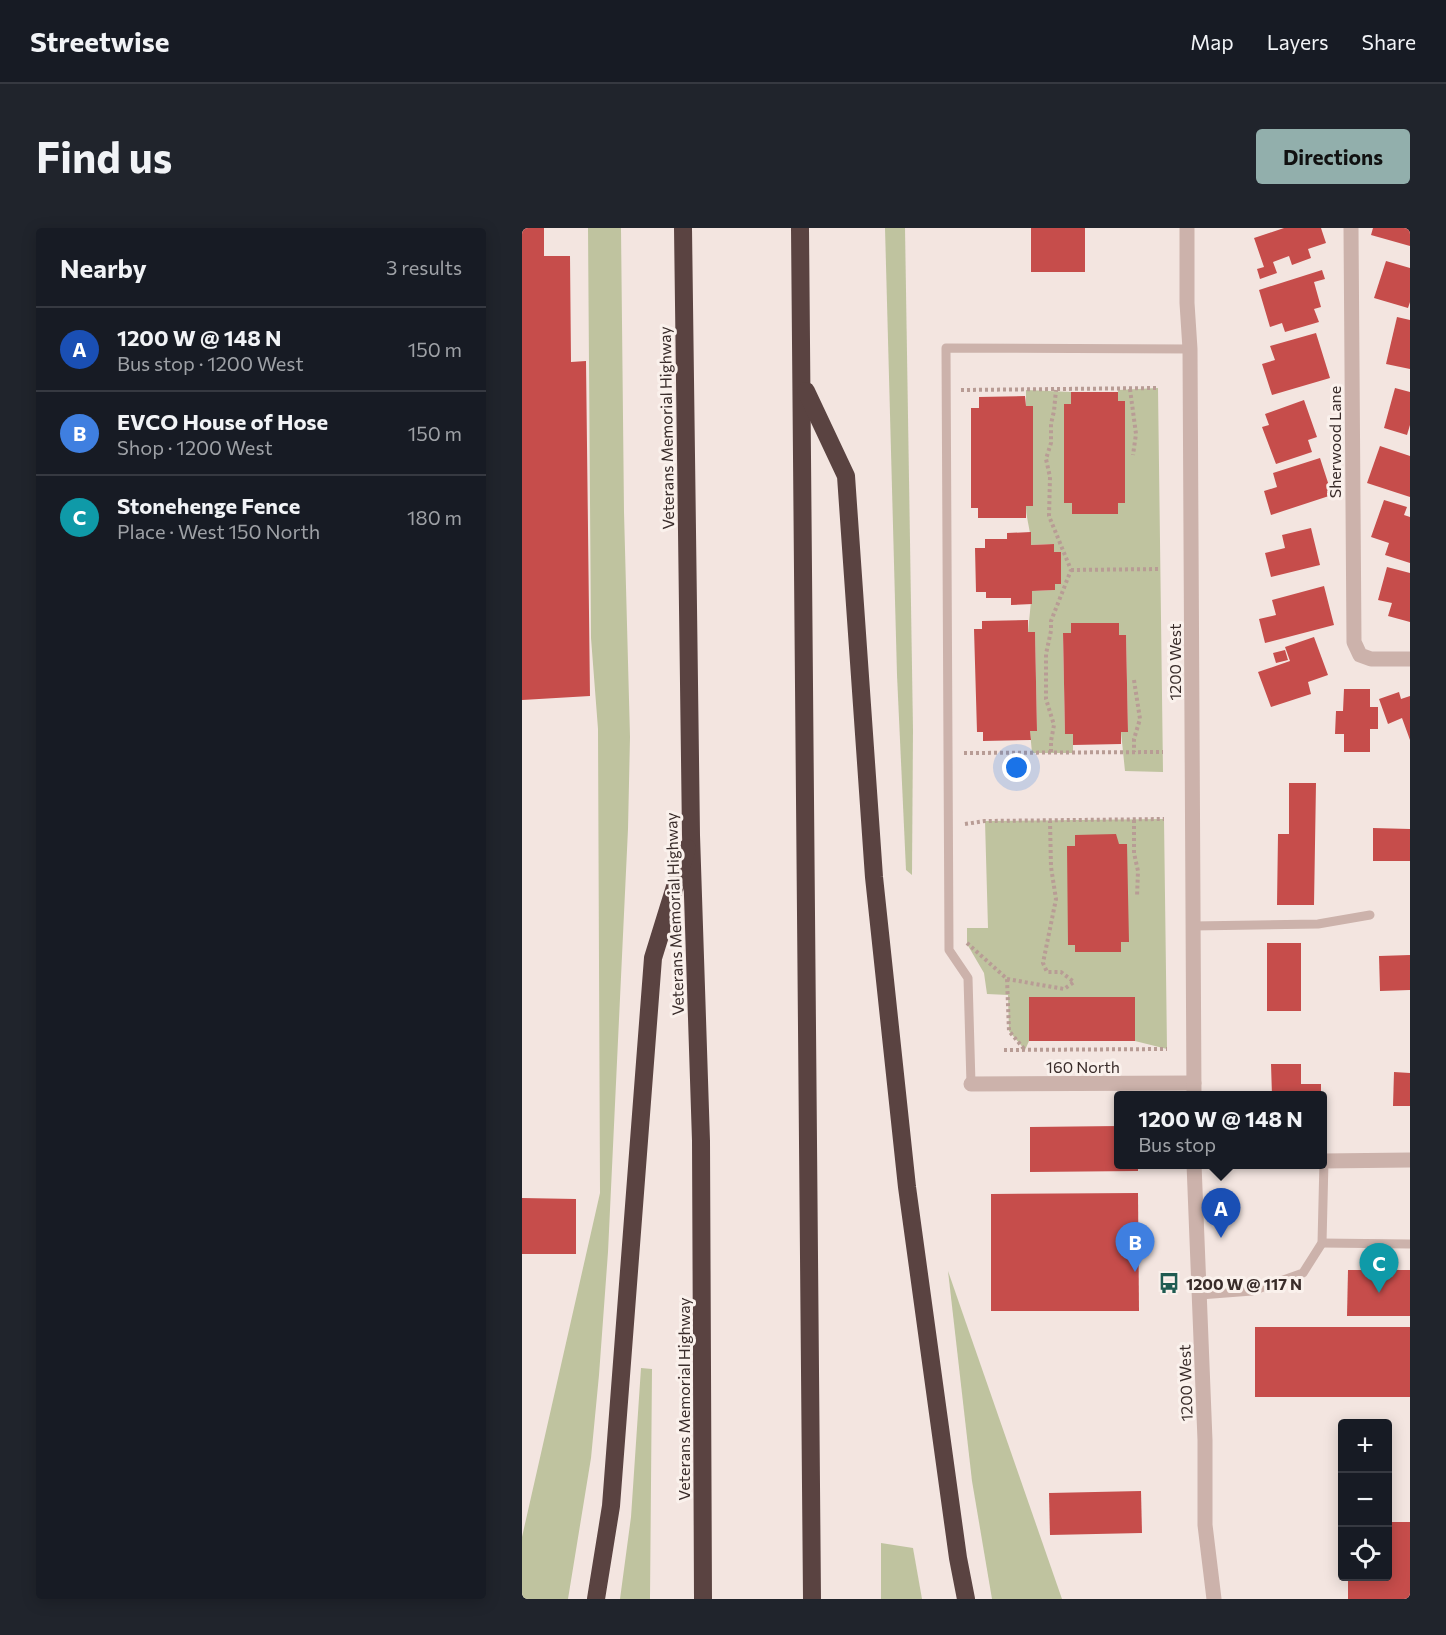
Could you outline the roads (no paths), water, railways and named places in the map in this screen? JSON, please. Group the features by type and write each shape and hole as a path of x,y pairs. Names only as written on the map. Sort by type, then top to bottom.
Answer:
{"highway":[{"name":"Veterans Memorial Highway","path":"683,228 691,835 701,1141 703,1599"},
{"path":"800,228 812,1599"},
{"path":"802,384 846,476 875,889 909,1195 950,1502 966,1599"},
{"path":"596,1599 611,1506 653,958 691,835"}],"street":[{"name":"1200 West","path":"1187,228 1187,303 1190,349 1194,1089"},
{"name":"Sherwood Lane","path":"1351,228 1354,642 1360,655 1371,659 1410,658"},
{"name":"160 North","path":"971,1084 1194,1089"},
{"path":"1327,1161 1410,1161"},
{"name":"1200 West","path":"1194,1169 1205,1440 1205,1525 1214,1599"}],"lane":[{"path":"971,1084 968,978 949,950 946,348 1190,349"},
{"path":"1193,926 1318,924 1370,915"},
{"path":"1200,1295 1252,1291 1303,1273 1322,1244 1324,1169"},
{"path":"1322,1244 1409,1244"}],"place":[{"name":"1200 W @ 148 N","path":"1221,1238"},
{"name":"EVCO House of Hose","path":"1135,1272"},
{"name":"1200 W @ 117 N","path":"1169,1283"},
{"name":"Stonehenge Fence","path":"1379,1293"}]}
